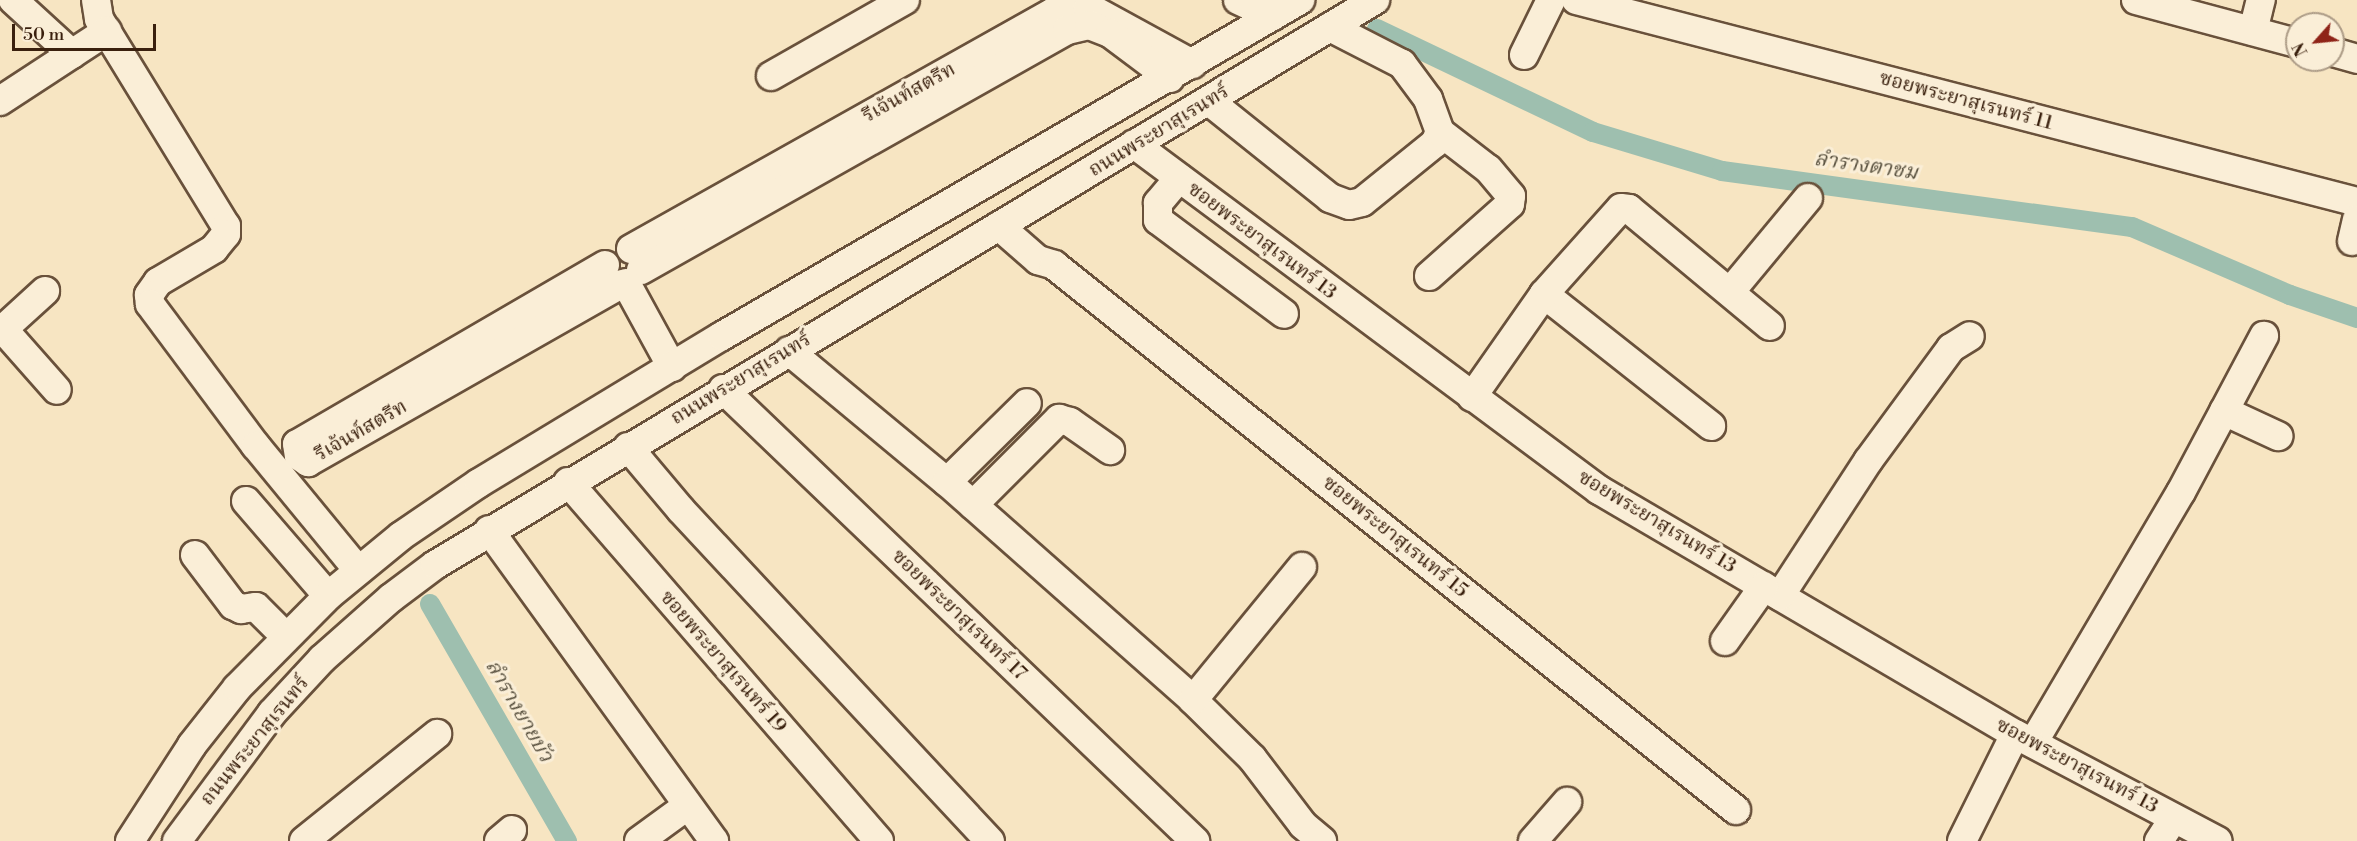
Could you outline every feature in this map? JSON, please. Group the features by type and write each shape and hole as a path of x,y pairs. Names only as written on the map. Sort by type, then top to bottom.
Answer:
{"street":[{"path":"13,0 72,54"},
{"path":"96,0 99,19 226,226 226,234 214,249 158,282 149,295 150,304 256,446 358,570"},
{"path":"771,76 905,0"},
{"path":"1238,0 1273,16"},
{"name":"ถนนพระยาสุเรนทร์","path":"130,841 192,745 237,688 286,637 358,570 479,483 920,220 1181,71 1300,0"},
{"name":"ถนนพระยาสุเรนทร์","path":"177,841 272,713 322,659 391,598 489,530 1375,0"},
{"path":"1524,55 1551,0"},
{"name":"ซอยพระยาสุเรนทร์ 11","path":"1576,0 1663,10 2357,202"},
{"path":"2136,0 2285,40"},
{"path":"2253,31 2262,0"},
{"name":"รีเจ้นท์สตรีท","path":"627,271 297,444 299,456 308,462 627,271 1052,13 1073,6 1088,7 1181,71"},
{"path":"1330,27 1402,64 1428,99 1440,132 1488,169 1511,196 1510,204 1429,276"},
{"path":"0,101 107,31"},
{"path":"1209,101 1330,198 1349,205 1372,195 1434,142 1440,132"},
{"name":"ซอยพระยาสุเรนทร์ 13","path":"1134,144 1599,490 2024,739 2166,830 2218,841"},
{"path":"1179,178 1158,203 1158,220 1284,314"},
{"path":"1730,292 1808,198"},
{"path":"1472,397 1544,294 1621,208 1629,209 1770,326"},
{"path":"920,220 944,259"},
{"name":"ซอยพระยาสุเรนทร์ 15","path":"1006,222 1038,260 1054,265 1736,810"},
{"path":"627,271 679,363"},
{"path":"45,291 2,330 57,390"},
{"path":"1544,294 1711,426"},
{"path":"1725,641 1772,591 1951,348 1970,336"},
{"path":"1962,841 2024,739 2104,627 2264,336"},
{"path":"789,351 947,482 1192,700 1252,758 1302,825 1322,841"},
{"name":"ซอยพระยาสุเรนทร์ 17","path":"723,389 1195,841"},
{"path":"947,482 1027,403"},
{"path":"2224,411 2278,436"},
{"path":"973,505 1059,419 1110,450"},
{"path":"628,447 681,510 990,841"},
{"name":"ซอยพระยาสุเรนทร์ 19","path":"568,482 879,841"},
{"path":"246,501 328,596"},
{"path":"489,530 714,841"},
{"path":"195,555 233,605 241,609 256,607 286,637"},
{"path":"1192,700 1302,567"},
{"path":"304,841 437,734"},
{"path":"1533,841 1567,802"},
{"path":"639,841 687,806"}],"waterway":[{"name":"ลำรางตาชม","path":"1377,29 1593,132 1722,171 2132,227 2290,295 2357,318"},
{"name":"ลำรางยายบัว","path":"430,604 567,841"}]}
